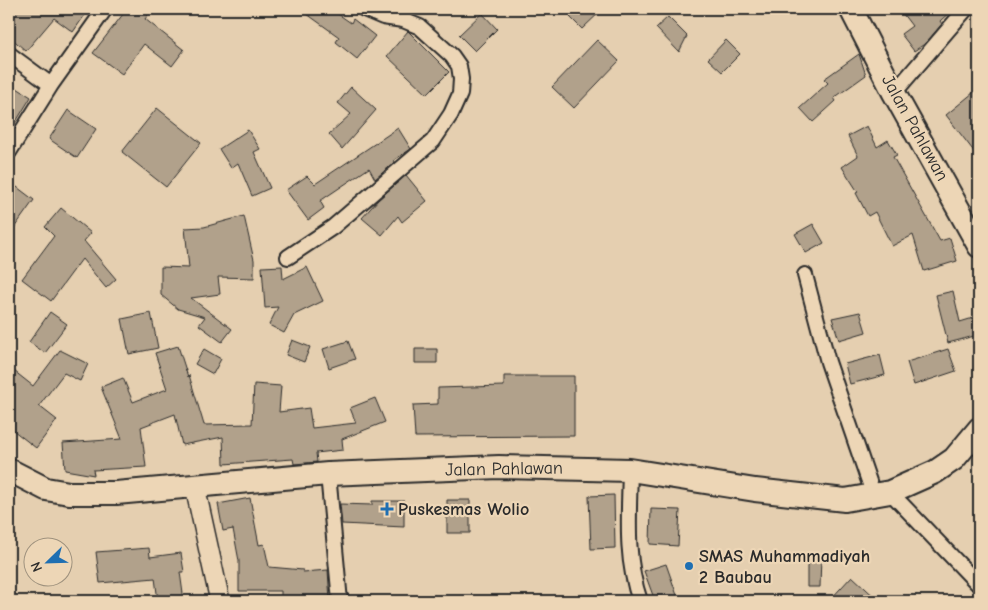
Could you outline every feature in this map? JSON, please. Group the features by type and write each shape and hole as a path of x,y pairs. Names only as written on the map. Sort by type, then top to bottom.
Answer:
{"highway":[{"name":"Jalan Pahlawan","path":"851,9 894,93 979,246"},
{"name":"Jalan Pahlawan","path":"9,470 46,489 69,492 116,493 328,474 499,468 630,470 845,500 882,494 948,465 979,430"}],"main road":[{"path":"194,487 220,601"}],"street":[{"path":"9,152 51,85 105,9"},
{"path":"288,257 334,227 433,141 451,114 460,94 461,78 458,66 452,56 420,27 403,20 383,17 364,9"},
{"path":"894,93 966,9"},
{"path":"9,54 51,85"},
{"path":"805,274 828,362 882,494 979,585"},
{"path":"630,470 628,550 632,579 640,601"},
{"path":"328,474 340,601"}],"building":[{"path":"9,9 89,9 73,32 54,18 26,51 9,36"},
{"path":"127,9 152,9 145,19 184,50 172,66 144,44 122,74 93,53"},
{"path":"300,9 331,9 351,23 353,19 375,36 357,59 336,42 339,37"},
{"path":"579,9 603,9 582,29 570,17"},
{"path":"899,9 953,9 940,21 942,24 926,43 914,51 901,34 912,26"},
{"path":"482,13 497,29 475,51 459,35"},
{"path":"668,17 687,36 679,52 656,28"},
{"path":"408,31 449,72 427,94 387,56"},
{"path":"597,40 619,61 574,108 552,87"},
{"path":"726,40 740,54 722,72 708,59"},
{"path":"859,54 866,75 834,98 836,101 813,122 800,108 828,83 824,79"},
{"path":"9,83 31,97 9,133"},
{"path":"351,87 376,110 342,149 329,134 351,114 338,103"},
{"path":"979,88 979,158 946,115"},
{"path":"157,108 201,143 166,187 122,152"},
{"path":"68,110 96,129 77,158 49,139"},
{"path":"867,126 877,147 888,140 897,155 893,157 940,241 950,238 957,261 924,271 913,235 892,246 875,212 868,216 856,193 858,192 842,167 858,156 848,136"},
{"path":"398,128 411,149 394,160 395,162 375,179 369,168 320,201 324,208 308,220 286,190 307,176 315,184"},
{"path":"248,130 260,149 254,152 270,188 252,196 238,163 231,168 219,149"},
{"path":"406,175 427,201 402,222 398,216 382,235 362,218 378,200"},
{"path":"9,181 34,200 9,235"},
{"path":"61,208 91,233 84,241 116,279 106,288 82,259 51,301 22,279 54,236 45,227"},
{"path":"244,216 254,260 254,278 218,277 220,294 191,298 232,329 222,342 199,325 205,317 178,309 161,295 161,267 189,268 185,228 204,227"},
{"path":"813,224 824,243 806,253 795,234"},
{"path":"282,266 283,279 307,267 323,301 294,315 284,333 269,325 278,307 265,308 262,267"},
{"path":"953,291 960,322 973,318 978,335 948,343 936,295"},
{"path":"50,312 67,324 45,353 29,342"},
{"path":"860,312 866,332 839,340 832,318"},
{"path":"151,313 158,348 129,354 122,319"},
{"path":"292,340 310,347 304,362 286,355"},
{"path":"348,341 355,359 329,368 323,349"},
{"path":"178,346 204,425 252,424 254,384 281,386 279,412 309,408 312,428 356,423 350,408 375,398 385,422 342,439 343,450 316,453 317,462 294,464 293,459 224,464 223,437 182,445 175,414 141,427 146,467 93,470 94,475 65,470 63,443 122,439 101,387 123,378 133,402 167,389 155,353"},
{"path":"204,349 221,359 213,374 195,364"},
{"path":"415,349 437,349 437,363 415,363"},
{"path":"948,349 956,371 914,385 907,362"},
{"path":"60,350 88,364 80,381 64,373 39,406 57,420 36,448 9,427 9,367 33,386"},
{"path":"880,355 885,375 850,384 845,364"},
{"path":"504,376 574,376 574,436 415,437 413,405 438,404 438,388 504,386"},
{"path":"614,495 615,548 591,549 589,496"},
{"path":"250,498 259,545 264,544 269,567 303,570 303,572 328,570 330,601 281,601 281,591 239,591 239,561 233,529 223,531 218,504"},
{"path":"447,500 470,500 470,533 447,533"},
{"path":"372,501 404,501 404,527 342,524 340,504 372,505"},
{"path":"651,509 680,510 678,546 650,544"},
{"path":"149,548 150,557 181,553 184,572 180,572 184,601 158,601 155,578 100,583 96,552"},
{"path":"807,555 821,555 820,587 807,587"},
{"path":"666,564 679,601 655,601 644,571"},
{"path":"852,576 879,601 829,601"}],"place":[{"name":"Puskesmas Wolio","path":"387,509"},
{"name":"SMAS Muhammadiyah 2 Baubau","path":"689,566"}]}
